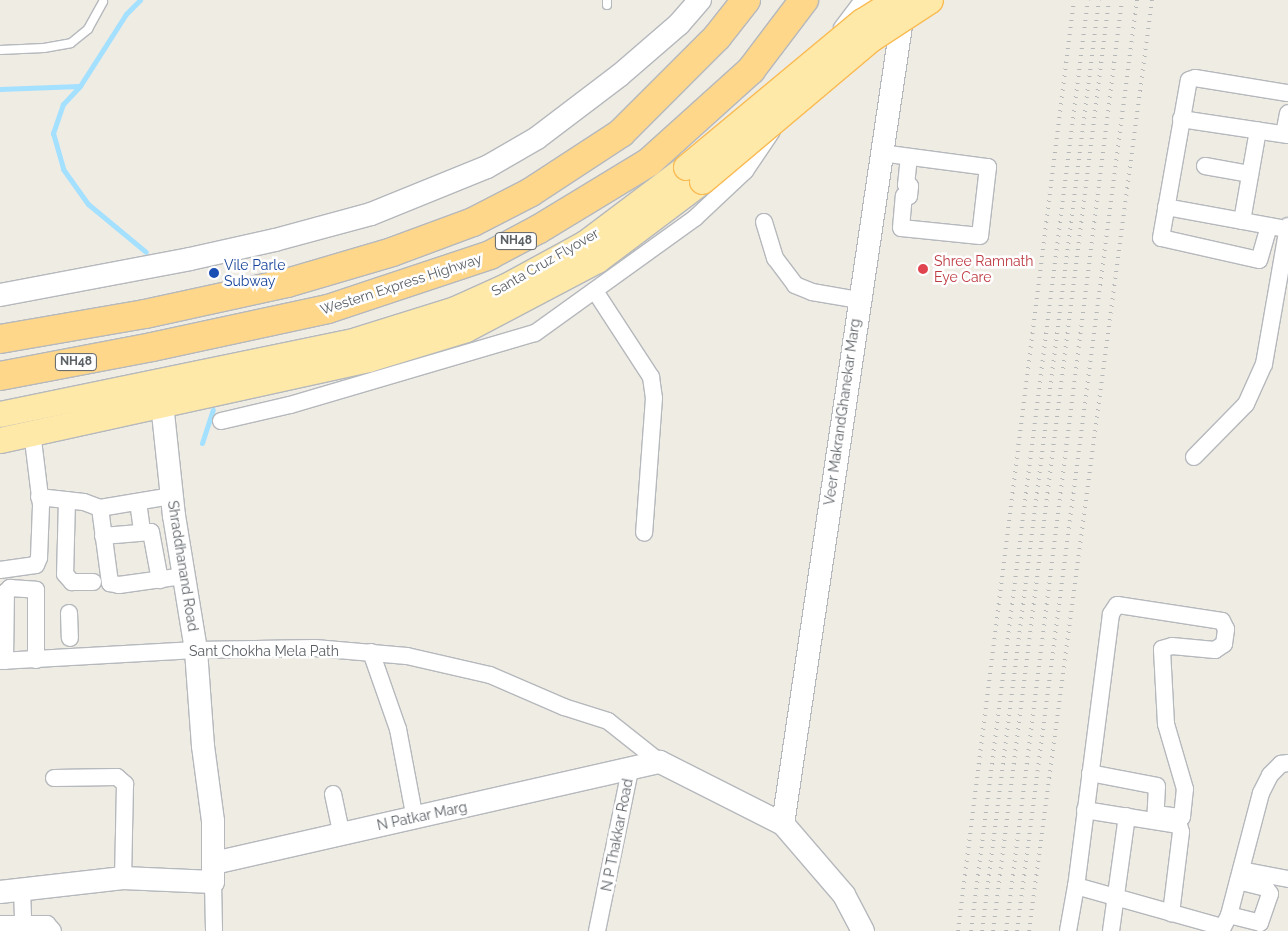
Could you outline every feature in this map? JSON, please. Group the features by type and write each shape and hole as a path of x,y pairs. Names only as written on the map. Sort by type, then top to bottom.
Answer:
{"highway":[{"name":"NH48","path":"0,339 145,314 287,283 392,252 473,222 531,192 621,132 717,37 746,0"},
{"name":"Western Express Highway","path":"0,376 328,309 490,255 539,229 649,162 751,70 804,0"}],"main road":[{"name":"Santa Cruz Flyover","path":"694,174 862,21 895,0"},
{"name":"Santa Cruz Flyover","path":"0,414 356,340 455,309 506,286 584,243 694,174 872,38 930,0"},
{"path":"0,440 162,406 368,359 466,329 597,260 694,174"}],"street":[{"path":"0,295 190,259 275,240 371,214 487,167 537,138 620,75 679,24 700,0"},
{"path":"221,421 290,404 535,333 695,218 745,171 793,94 863,0"},
{"name":"Veer MakrandGhanekar Marg","path":"784,824 859,300 905,0"},
{"path":"1269,226 1262,258 1257,260 1162,240 1160,234 1187,85 1192,79 1288,93"},
{"path":"1181,119 1286,135 1288,114"},
{"path":"1242,221 1258,130"},
{"path":"881,154 910,157 988,167 981,234 976,237 903,229 904,196 909,196 910,186 906,184 910,157"},
{"path":"1205,166 1250,174"},
{"path":"1166,207 1287,228 1264,364 1246,404 1194,457"},
{"path":"872,212 902,216"},
{"path":"764,222 775,258 795,285 812,292 859,300"},
{"path":"595,291 651,377 654,398 644,532"},
{"name":"Shraddhanand Road","path":"159,382 172,496 196,650 214,873 214,931"},
{"path":"0,570 36,565 39,558 39,497 32,432"},
{"path":"39,497 67,500 100,508 172,496"},
{"path":"67,500 65,574 72,582 93,582"},
{"path":"138,502 142,531"},
{"path":"100,508 110,584 119,585 160,580 182,559"},
{"path":"103,536 142,531 151,532 160,580"},
{"path":"154,545 182,559"},
{"path":"157,562 182,559"},
{"path":"2,661 6,592 10,588 36,590 36,660"},
{"path":"1068,931 1076,886 1085,810 1090,773 1114,607 1121,605 1222,621 1226,629 1221,648 1215,650 1172,646 1162,650 1166,724 1183,774 1185,789 1182,817 1127,816 1085,810"},
{"path":"69,613 70,649"},
{"name":"Sant Chokha Mela Path","path":"2,661 36,660 70,649 196,650 315,648 407,656 490,675 564,707 608,721 660,762 784,824"},
{"path":"371,652 398,729 416,819"},
{"name":"N P Thakkar Road","path":"598,931 630,770 660,762"},
{"path":"1224,924 1240,876 1261,793 1270,775 1281,764 1288,763"},
{"name":"N Patkar Marg","path":"0,892 123,878 214,873 341,833 416,819 630,770"},
{"path":"1090,773 1155,784 1159,792 1156,817"},
{"path":"54,778 117,777 125,784 123,878"},
{"path":"332,794 341,833"},
{"path":"1111,931 1127,816"},
{"path":"1156,817 1176,823 1181,829 1171,913"},
{"path":"784,824 844,896 863,931"},
{"path":"1240,876 1288,879"},
{"path":"1076,886 1171,913 1224,924 1257,923 1263,921 1270,891 1240,876"},
{"path":"22,889 23,924"},
{"path":"0,924 50,924 53,931"}],"lane":[{"path":"0,50 44,48 71,43 88,29 103,2"}],"waterway":[{"path":"140,0 126,14 80,86 63,104 53,133 63,169 88,204 146,252"},
{"path":"0,89 79,86"},
{"path":"202,443 213,410"}],"railway":[{"path":"958,931 1074,0"},
{"path":"971,931 1088,0"},
{"path":"982,931 1099,0"},
{"path":"993,931 1109,0"},
{"path":"1006,931 1122,0"},
{"path":"1017,931 1137,0"},
{"path":"1029,931 1152,0"}],"place":[{"name":"Shree Ramnath Eye Care","path":"923,269"},
{"name":"Vile Parle Subway","path":"214,273"}]}
